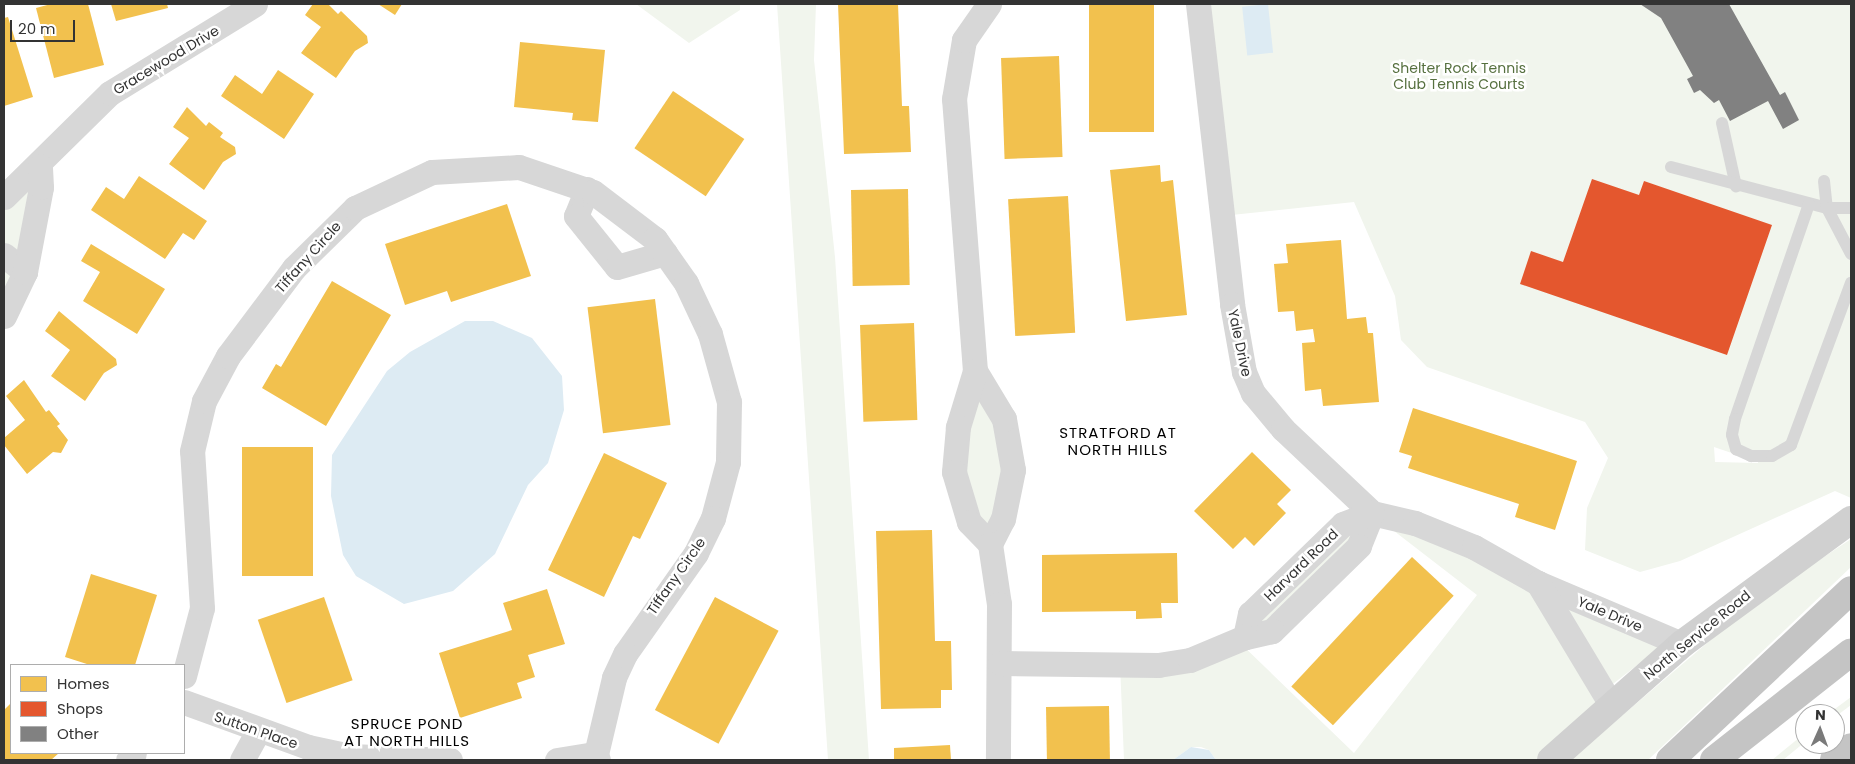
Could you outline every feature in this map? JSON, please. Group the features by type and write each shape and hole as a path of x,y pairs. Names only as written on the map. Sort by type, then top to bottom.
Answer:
{"highway":[{"path":"1670,760 1851,590"},
{"path":"1714,760 1851,652"},
{"path":"1834,760 1851,747"}],"main road":[{"name":"North Service Road","path":"1550,760 1682,644 1851,520"}],"street":[{"name":"Gracewood Drive","path":"4,196 40,166 110,93 255,4"},
{"path":"989,4 964,40 954,99 975,371 958,427 954,472 969,522 990,544"},
{"name":"Yale Drive","path":"1198,4 1232,304 1244,372 1253,393 1283,429 1372,513 1415,523 1474,547 1538,583 1682,644"},
{"path":"4,316 25,272 41,188 40,166"},
{"name":"Tiffany Circle","path":"185,672 202,608 192,451 204,401 228,356 294,268 355,208 383,191 432,172 519,167 587,189 617,207 665,252 686,283 721,366 729,402 728,462 713,518 696,553 648,615 618,670 597,757"},
{"path":"587,189 576,216 618,267 665,252"},
{"path":"4,255 25,272"},
{"path":"975,371 1004,419 1013,470 1003,519 990,544 1000,618 998,760"},
{"name":"Harvard Road","path":"1000,663 1158,664 1190,660 1245,637 1250,614 1343,524 1372,513"},
{"name":"Yale Drive","path":"1538,583 1612,706"},
{"name":"Sutton Place","path":"185,702 258,731 350,756 450,760"},
{"path":"242,760 258,731"},
{"path":"557,760 597,757"}],"lane":[{"path":"1722,123 1736,186"},
{"path":"1670,167 1809,204 1827,208 1851,208"},
{"path":"1824,181 1827,208 1851,254"},
{"path":"1809,204 1735,419 1732,435 1736,449 1751,456 1772,456 1791,445 1851,283"}],"green space":[{"path":"636,4 740,4 740,10 689,43"},
{"path":"777,4 816,4 814,60 835,257 869,760 828,760"},
{"name":"Shelter Rock Tennis Club Tennis Courts","path":"1198,4 1851,4 1851,498 1835,491 1680,561 1640,572 1585,550 1587,508 1608,458 1585,422 1427,367 1401,340 1395,296 1354,202 1222,216","holes":["1714,447 1758,462 1715,462"]},
{"path":"40,166 4,316 4,197"},
{"path":"975,371 1013,470 990,544 969,522 958,427"},
{"path":"1372,513 1538,583 1612,706 1551,760 1216,760 1209,750 1201,747 1191,747 1173,760 1124,760 1120,664 1238,641 1354,753 1477,595 1372,514 1272,631 1250,614"},
{"path":"1851,539 1851,567 1648,760 1570,760 1754,603"},
{"path":"1552,597 1663,645 1609,687"},
{"path":"1851,697 1851,705 1845,710 1845,704 1842,704"},
{"path":"1795,741 1795,750 1783,760 1772,760"}],"shaded area":[{"path":"1268,4 1273,53 1247,55 1242,7"},
{"path":"465,321 493,321 532,338 562,376 564,410 548,463 528,485 495,554 453,591 404,604 356,576 343,555 331,496 332,455 387,371 410,352"},
{"path":"1191,747 1209,750 1216,760 1173,760"}],"building: Homes":[{"path":"51,4 88,4 104,65 54,78 36,8"},
{"path":"111,4 167,4 168,8 116,21"},
{"path":"313,4 328,4 338,14 341,11 367,36 368,43 355,51 336,78 301,53 321,27 305,15"},
{"path":"378,4 402,4 395,15"},
{"path":"838,4 898,4 902,106 909,106 911,152 844,154"},
{"path":"1089,4 1154,4 1154,132 1089,132"},
{"path":"8,17 33,97 4,106 4,18"},
{"path":"520,42 605,50 598,122 572,120 573,113 514,107"},
{"path":"1059,56 1063,157 1005,159 1001,58"},
{"path":"278,70 314,94 284,139 221,96 235,75 262,94"},
{"path":"673,91 744,139 706,196 634,148"},
{"path":"187,107 206,126 209,122 223,133 220,137 235,147 236,154 223,162 204,190 169,164 189,138 173,127"},
{"path":"1160,165 1161,182 1173,180 1187,315 1126,321 1110,170"},
{"path":"139,176 207,221 194,240 183,233 165,259 91,210 106,187 124,199"},
{"path":"908,189 910,285 853,286 851,190"},
{"path":"1068,196 1075,333 1015,336 1008,199"},
{"path":"507,204 531,276 451,302 447,291 405,305 385,244"},
{"path":"1341,240 1347,319 1366,317 1368,333 1373,333 1379,402 1323,406 1321,389 1305,391 1302,343 1315,342 1313,329 1296,331 1294,311 1278,312 1274,264 1288,263 1286,244"},
{"path":"91,244 165,289 137,334 83,301 100,272 81,261"},
{"path":"332,281 391,315 326,426 262,388 276,364 281,367"},
{"path":"655,299 670,425 603,433 588,307"},
{"path":"59,311 116,359 117,365 104,373 85,401 51,376 70,350 45,331"},
{"path":"914,323 917,420 863,422 860,325"},
{"path":"24,380 46,412 49,410 60,424 57,426 68,440 61,453 53,452 27,474 4,445 4,438 25,420 6,396"},
{"path":"1413,408 1577,461 1555,530 1515,517 1519,504 1408,468 1412,456 1399,452"},
{"path":"242,447 313,447 313,576 242,576"},
{"path":"1252,452 1291,490 1277,504 1286,513 1254,546 1245,537 1233,549 1194,511"},
{"path":"604,453 667,483 640,539 633,536 604,597 548,570"},
{"path":"932,530 935,641 951,641 952,690 941,690 941,708 881,709 876,531"},
{"path":"1177,553 1178,603 1161,603 1162,618 1136,619 1136,611 1042,612 1042,555"},
{"path":"1412,557 1454,596 1333,725 1291,686"},
{"path":"91,574 157,595 135,664 87,664 65,657"},
{"path":"547,589 565,644 528,655 535,677 517,683 522,698 460,718 439,653 512,630 503,603"},
{"path":"324,597 353,680 286,703 258,620"},
{"path":"715,597 779,631 718,744 655,710"},
{"path":"10,704 10,754 58,754 51,760 4,760 4,710"},
{"path":"1109,706 1110,760 1047,760 1046,707"},
{"path":"950,745 951,760 894,760 894,748"}],"building: Shops":[{"path":"1592,179 1639,195 1644,181 1772,225 1727,355 1520,284 1531,251 1563,262"}],"building: Other":[{"path":"1640,4 1729,4 1780,95 1785,92 1799,120 1783,129 1768,101 1730,121 1719,100 1714,103 1700,90 1694,93 1687,79 1693,76 1661,18"}],"district":[{"name":"STRATFORD AT NORTH HILLS","path":"1118,440"},
{"name":"SPRUCE POND AT NORTH HILLS","path":"407,732"}]}
